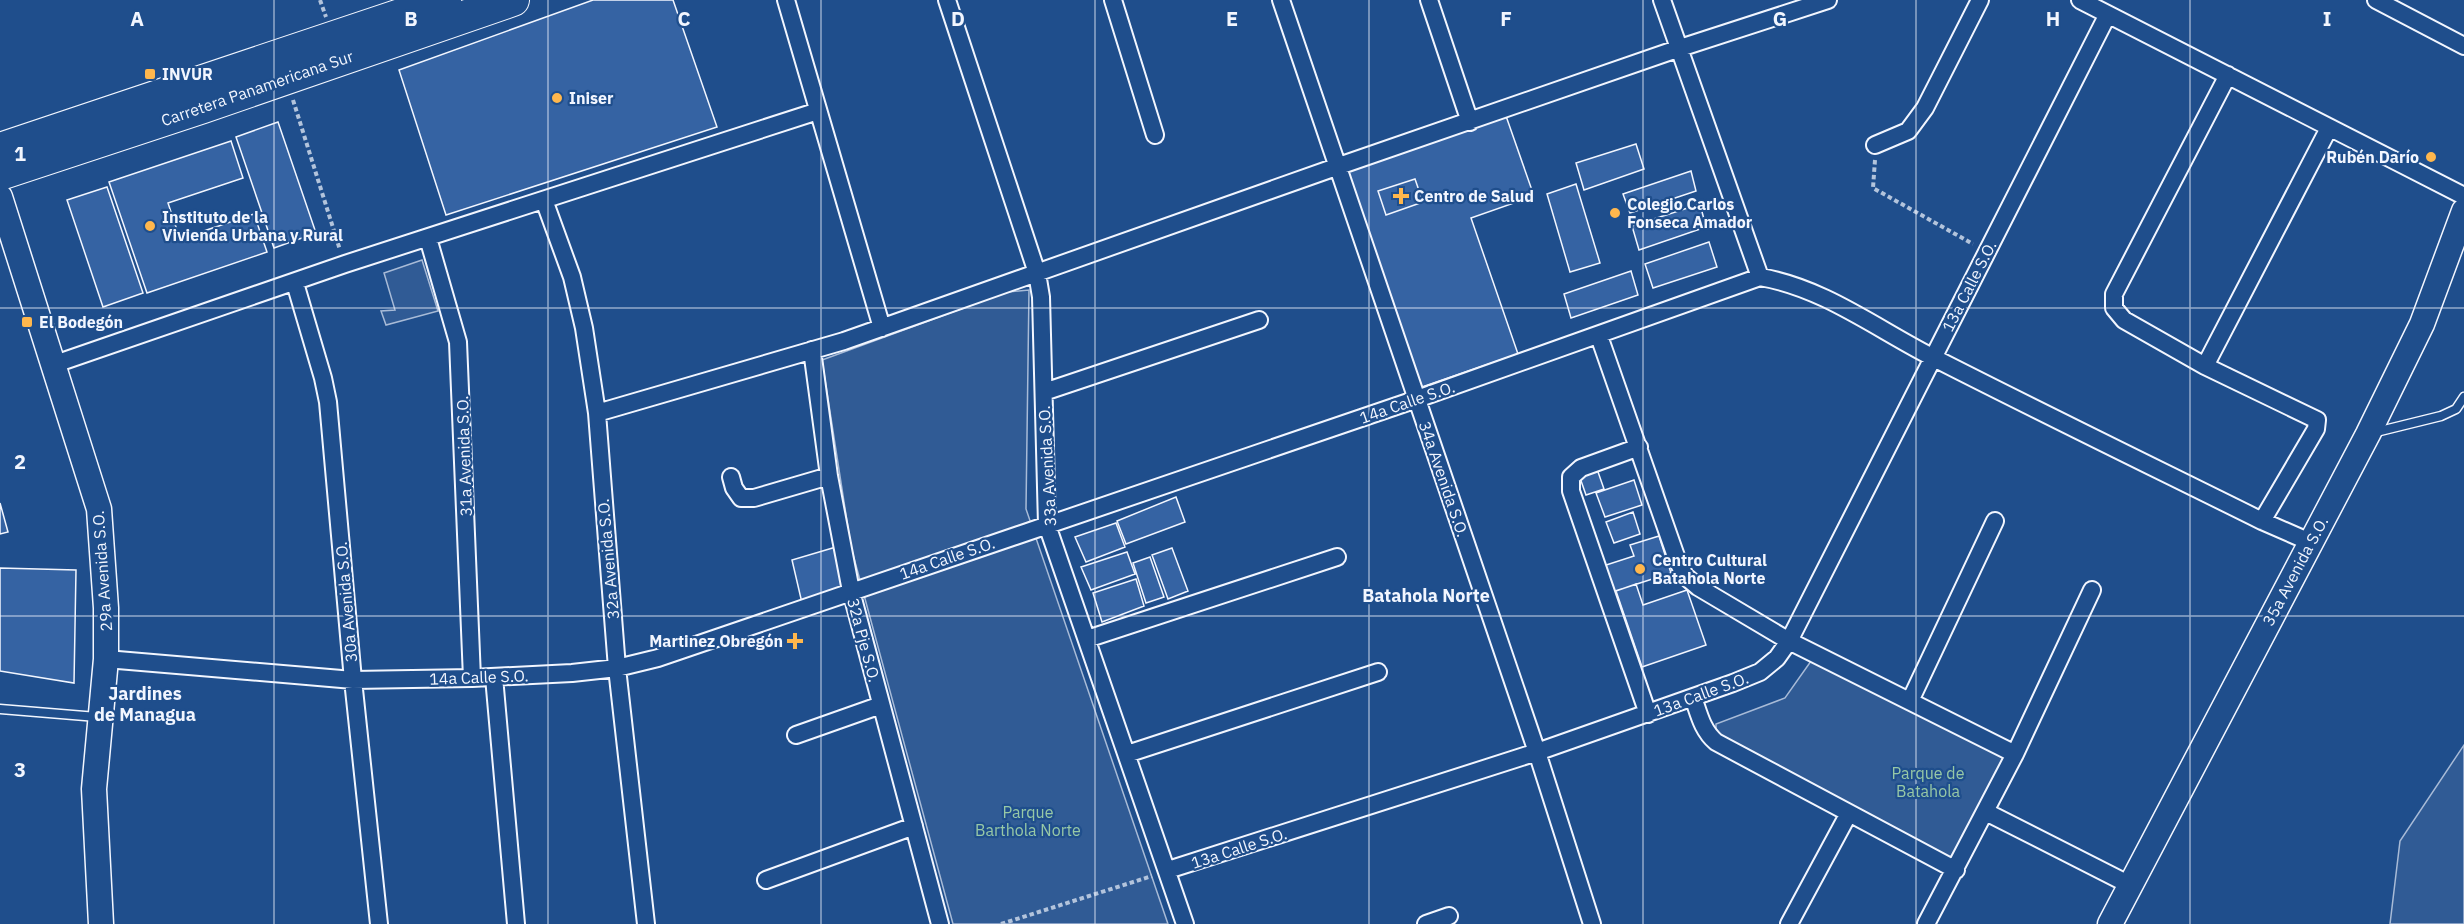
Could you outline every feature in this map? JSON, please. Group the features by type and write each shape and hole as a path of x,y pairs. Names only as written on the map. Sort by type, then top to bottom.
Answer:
{"highway":[{"name":"Carretera Panamericana Sur","path":"0,174 286,79 513,0"},
{"name":"Carretera Panamericana Sur","path":"0,149 430,3"}],"main road":[{"name":"29a Avenida S.O.","path":"0,197 55,364 99,509 106,608 106,659 94,789 101,924"},
{"name":"35a Avenida S.O.","path":"2110,924 2368,434 2422,324 2464,211"}],"street":[{"path":"786,0 882,328"},
{"name":"33a Avenida S.O.","path":"947,0 1037,273 1041,297 1047,525 1185,924"},
{"path":"1113,0 1155,135"},
{"name":"34a Avenida S.O.","path":"1281,0 1537,752 1592,924"},
{"path":"1429,0 1470,122"},
{"path":"1662,0 1760,277 1786,281 1813,291 1933,358 2262,521 2310,542"},
{"path":"597,413 812,351 882,328 1336,167 1680,48 1828,0"},
{"path":"1875,145 1908,131 1925,108 1980,0"},
{"path":"2080,0 2464,196"},
{"path":"2376,0 2464,46"},
{"name":"13a Calle S.O.","path":"1168,870 1537,752 1648,714 1760,672 1777,658 1789,641 2107,15"},
{"path":"2228,75 2114,294 2114,308 2124,320 2205,366 2317,420 2316,429 2262,521"},
{"path":"55,364 345,264 818,111"},
{"path":"2205,366 2329,128"},
{"name":"32a Avenida S.O.","path":"544,200 577,297 597,413 617,668 646,924"},
{"name":"31a Avenida S.O.","path":"429,238 458,342 472,678"},
{"name":"14a Calle S.O.","path":"106,659 353,680 494,677 617,668 658,658 1417,399 1760,277"},
{"name":"30a Avenida S.O.","path":"295,283 321,370 328,402 353,680 379,924"},
{"path":"1044,392 1259,320"},
{"path":"1599,336 1685,576 1698,587 1789,641 2015,754"},
{"name":"32a Pje S.O.","path":"812,351 829,476 851,591 940,924"},
{"path":"1639,447 1581,468 1571,477 1571,491 1648,714"},
{"path":"731,477 734,488 741,498 754,498 829,476"},
{"path":"1910,701 1995,521"},
{"path":"1087,639 1337,557"},
{"path":"1926,924 2015,754 2092,590"},
{"path":"1127,754 1378,672"},
{"path":"494,677 516,924"},
{"path":"1693,697 1707,735 1716,742 1956,870"},
{"path":"796,735 882,705"},
{"path":"1986,812 2130,885"},
{"path":"1789,924 1849,813"},
{"path":"766,880 914,826"},
{"path":"1426,924 1449,916"}],"lane":[{"path":"2368,434 2441,416 2456,409 2464,397"},
{"path":"0,709 101,717"}],"path":[{"path":"286,79 345,264"},
{"path":"1875,145 1873,188 1987,252"},
{"name":"13a Calle S.O.","path":"1001,924 1168,870"}],"shaded area":[{"path":"422,260 438,311 386,325 381,311 395,310 384,273"},
{"name":"Parque Barthola Norte","path":"1029,290 1026,509 1168,924 953,924 851,547 822,360 1007,292"},
{"name":"Parque de Batahola","path":"1816,654 2015,754 1956,870 1716,742 1716,724 1785,698"},
{"path":"2464,745 2464,924 2390,924 2400,841"}],"building":[{"name":"Iniser","path":"593,0 673,0 717,127 446,215 399,70"},
{"name":"Centro de Salud","path":"1506,116 1534,196 1471,218 1518,354 1422,387 1344,170"},
{"name":"Instituto de la Vivienda Urbana y Rural","path":"278,122 316,233 274,248 236,137"},
{"name":"Instituto de la Vivienda Urbana y Rural","path":"231,141 243,178 168,203 180,239 254,214 267,252 147,293 109,182"},
{"path":"1636,144 1644,169 1584,190 1576,163"},
{"path":"1691,171 1696,191 1630,213 1623,194"},
{"name":"Centro de Salud","path":"1415,179 1423,202 1386,215 1378,191"},
{"path":"1576,184 1600,263 1570,272 1547,194"},
{"name":"Instituto de la Vivienda Urbana y Rural","path":"107,187 143,293 103,307 67,200"},
{"path":"1700,204 1706,227 1639,250 1632,226"},
{"path":"1709,242 1717,267 1653,288 1645,264"},
{"path":"1631,271 1638,295 1571,318 1564,294"},
{"path":"1597,469 1604,489 1586,495 1579,475"},
{"path":"1634,480 1642,505 1605,517 1596,493"},
{"path":"1176,497 1185,522 1126,544 1117,521"},
{"path":"0,503 8,532 0,534"},
{"path":"1633,512 1640,534 1614,543 1606,522"},
{"path":"1116,523 1125,547 1086,562 1075,537"},
{"path":"1659,536 1671,573 1609,593 1600,567 1634,556 1630,545"},
{"path":"836,547 846,589 802,603 792,560"},
{"path":"1172,548 1188,591 1168,599 1152,555"},
{"path":"1127,552 1135,574 1091,590 1081,567"},
{"path":"1150,557 1164,597 1146,603 1133,563"},
{"path":"0,568 76,570 74,683 0,671"},
{"path":"1136,579 1144,606 1102,622 1093,593"},
{"path":"1636,584 1643,605 1687,590 1706,645 1642,667 1616,591"}],"place":[{"name":"INVUR","path":"150,74"},
{"name":"Iniser","path":"557,98"},
{"name":"Rubén Darío","path":"2431,157"},
{"name":"Centro de Salud","path":"1401,196"},
{"name":"Colegio Carlos Fonseca Amador","path":"1615,213"},
{"name":"Instituto de la Vivienda Urbana y Rural","path":"150,226"},
{"name":"El Bodegón","path":"27,322"},
{"name":"Centro Cultural Batahola Norte","path":"1640,569"},
{"name":"Martinez Obregón","path":"795,641"}],"district":[{"name":"Batahola Norte","path":"1426,596"},
{"name":"Jardines de Managua","path":"145,704"}]}
